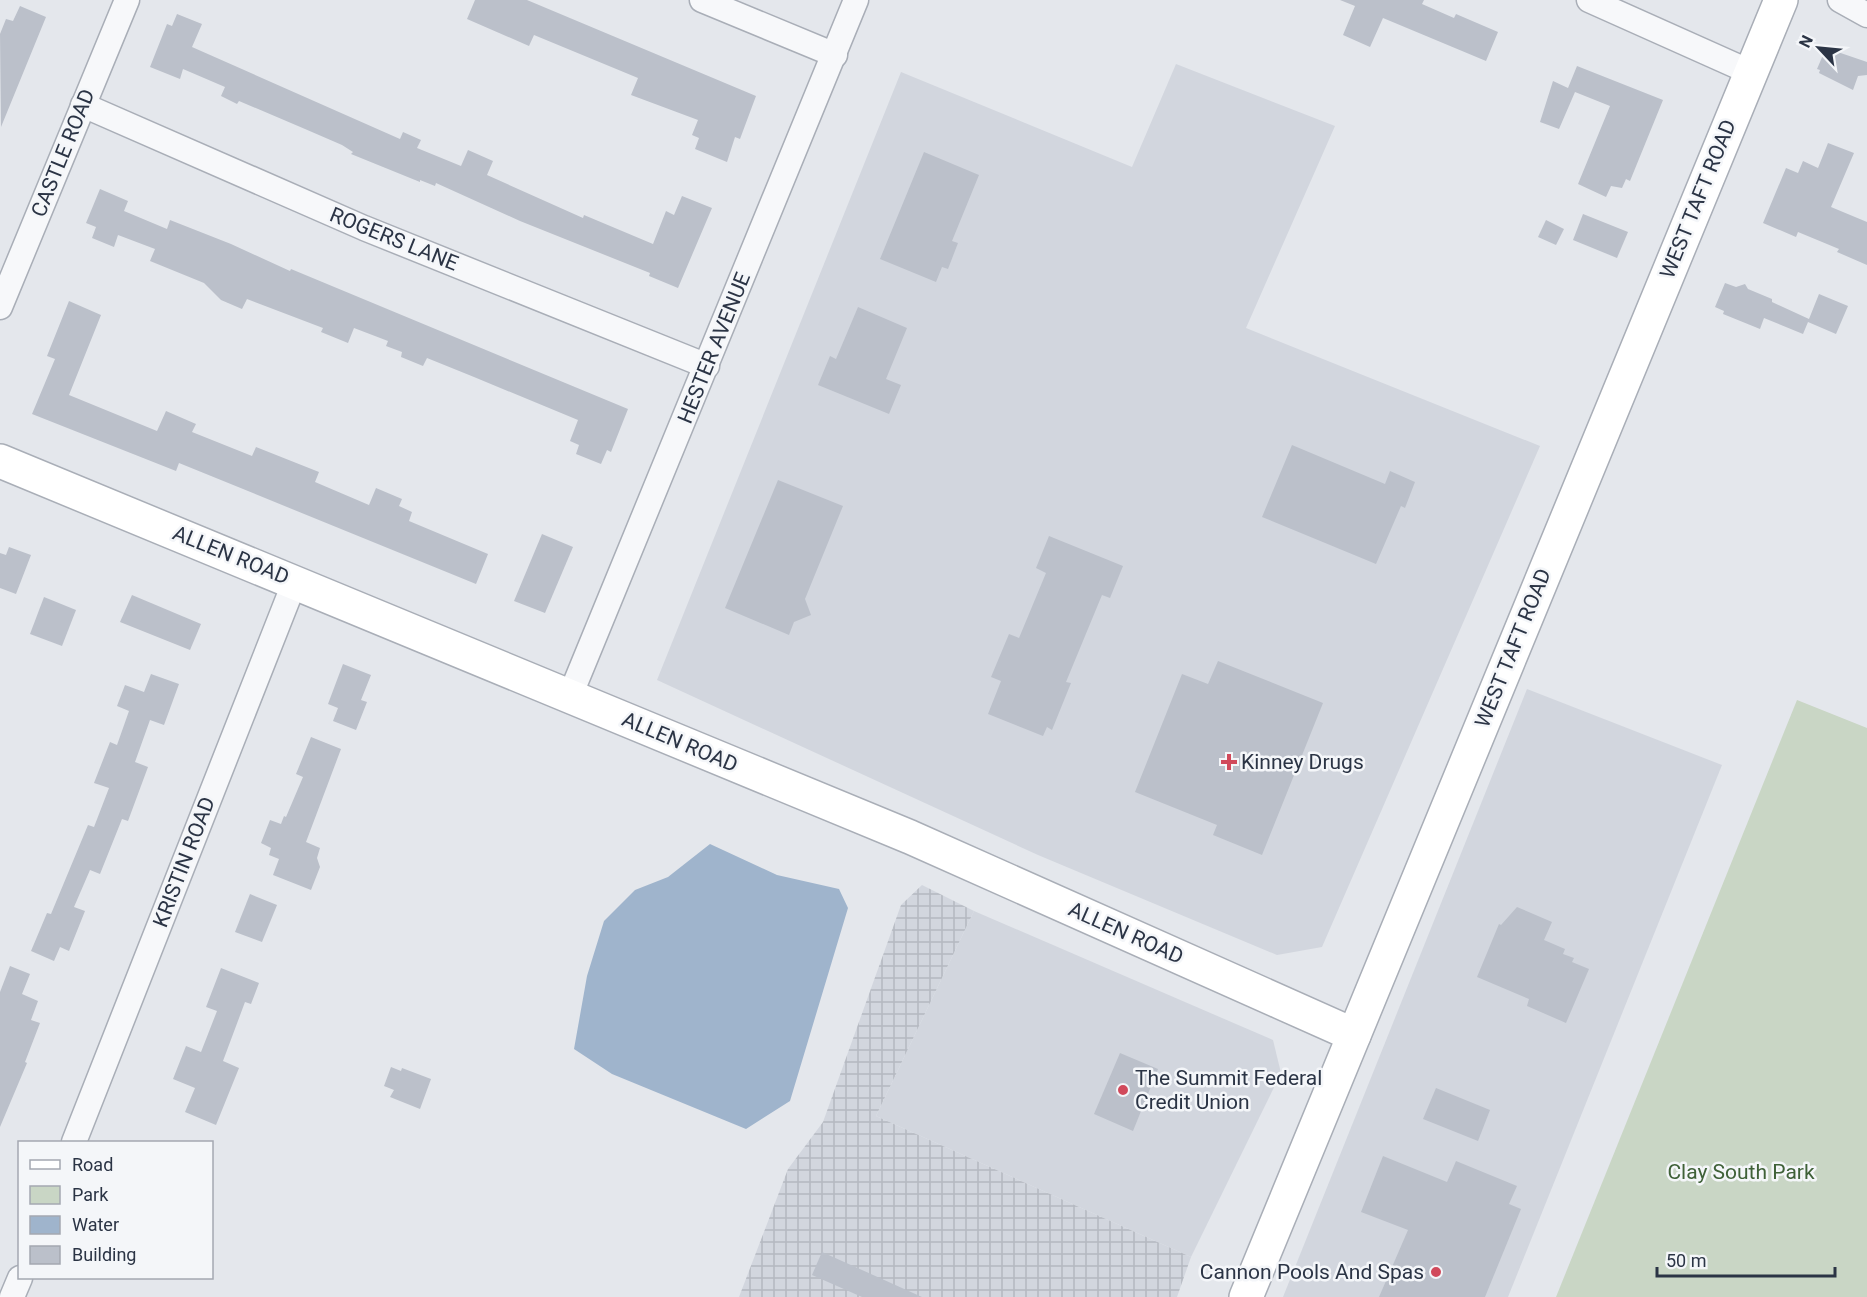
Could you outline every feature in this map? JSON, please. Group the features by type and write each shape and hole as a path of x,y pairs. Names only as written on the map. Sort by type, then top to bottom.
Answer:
{"street":[{"name":"CASTLE ROAD","path":"0,307 127,0"},
{"path":"702,0 835,55"},
{"name":"HESTER AVENUE","path":"570,696 856,0"},
{"path":"1589,0 1750,72"},
{"name":"WEST TAFT ROAD","path":"1246,1297 1781,0"},
{"path":"1840,0 1867,15"},
{"name":"ROGERS LANE","path":"83,105 364,228 707,366"},
{"name":"ALLEN ROAD","path":"0,461 295,581 920,842 1354,1035"},
{"name":"KRISTIN ROAD","path":"75,1141 295,581"},
{"path":"12,1297 20,1279"}],"shaded area":[{"path":"1176,64 1335,126 1246,328 1540,446 1322,947 1277,955 1038,855 657,680 901,72 1132,167"},
{"path":"1527,689 1722,765 1508,1297 1283,1297"},
{"path":"922,885 974,911 876,1116 1191,1257 1177,1297 739,1297 788,1169 823,1122 901,905"},
{"path":"974,911 1273,1040 1281,1073 1191,1257 876,1116"}],"green space":[{"name":"Clay South Park","path":"1797,700 1867,728 1867,1297 1556,1297"}],"water":[{"path":"710,844 777,875 839,889 848,908 790,1101 746,1129 612,1074 574,1049 587,976 604,921 635,890 668,877"}],"building":[{"path":"475,0 527,0 756,96 740,139 735,137 727,162 695,149 699,138 692,135 698,120 631,95 638,78 534,35 529,46 467,19"},
{"path":"1340,0 1424,0 1422,4 1454,18 1456,14 1498,32 1486,61 1383,18 1370,47 1343,35 1355,6"},
{"path":"20,6 46,17 1,127 0,34 6,19 13,21"},
{"path":"177,14 202,24 192,47 400,139 403,132 421,140 417,148 461,166 468,150 493,161 487,175 583,218 584,215 653,244 666,211 674,215 682,196 712,208 678,288 649,276 650,273 520,221 436,183 435,186 420,180 420,182 351,154 353,152 342,145 305,129 239,101 237,104 221,96 225,87 183,69 180,79 150,67 167,24 172,26"},
{"path":"1826,48 1867,62 1867,75 1858,76 1853,90 1819,73 1820,70 1817,69"},
{"path":"1577,66 1663,100 1630,181 1626,179 1622,188 1611,186 1606,197 1578,184 1610,106 1575,92 1559,129 1540,122 1553,81 1568,88"},
{"path":"1828,143 1854,153 1831,207 1867,222 1867,265 1837,252 1839,249 1798,232 1796,237 1763,223 1786,168 1798,173 1803,161 1818,168"},
{"path":"924,152 979,175 952,241 958,243 948,269 942,267 936,282 880,259"},
{"path":"100,189 128,201 124,211 167,229 170,220 628,409 611,452 607,450 601,464 576,454 579,445 570,441 578,420 427,358 423,366 401,357 402,352 386,346 388,341 354,328 348,343 321,332 323,328 247,299 242,309 221,300 204,283 150,261 155,249 118,235 114,247 92,238 96,227 86,223"},
{"path":"1583,214 1628,232 1617,258 1573,240"},
{"path":"1546,220 1564,229 1556,245 1538,237"},
{"path":"1725,283 1736,287 1745,284 1748,289 1809,319 1819,294 1848,306 1836,334 1808,322 1803,334 1764,318 1760,329 1723,314 1724,311 1715,307"},
{"path":"69,301 101,315 69,395 157,431 166,411 196,424 192,432 252,456 256,447 319,472 315,482 369,505 376,488 402,499 399,506 412,512 409,521 488,554 476,584 179,463 176,471 32,414 55,359 47,356"},
{"path":"858,307 907,328 886,379 901,385 889,414 818,385 830,356 836,359"},
{"path":"1292,445 1385,484 1390,471 1415,482 1405,508 1401,506 1376,564 1262,517"},
{"path":"778,480 843,506 805,599 811,615 794,622 789,635 725,608"},
{"path":"542,534 573,547 545,613 514,601"},
{"path":"1049,536 1123,566 1110,598 1102,595 1066,682 1071,683 1052,730 1047,727 1043,736 988,714 1001,681 991,677 1009,634 1019,638 1046,573 1036,568"},
{"path":"9,547 31,555 16,594 0,588 0,553 6,555"},
{"path":"132,595 201,624 190,650 120,622"},
{"path":"44,597 76,610 62,646 30,634"},
{"path":"1218,661 1323,703 1262,855 1213,835 1217,825 1135,792 1182,674 1208,684"},
{"path":"343,664 371,675 361,700 367,702 356,730 333,721 338,708 328,704"},
{"path":"151,674 179,684 164,725 150,720 135,762 148,767 128,821 122,819 100,874 90,870 74,907 85,911 69,951 60,947 54,961 31,951 47,913 51,914 88,825 94,827 109,788 94,783 110,742 117,745 129,711 117,706 125,685 144,692"},
{"path":"311,737 341,749 306,842 320,848 317,858 320,867 311,890 273,875 279,859 269,855 271,848 261,843 270,820 281,824 284,816 286,817 303,777 296,774"},
{"path":"250,894 277,905 262,942 235,932"},
{"path":"1517,907 1552,922 1544,940 1565,949 1563,954 1574,958 1572,962 1589,969 1566,1023 1527,1006 1529,999 1477,977 1499,924 1501,925"},
{"path":"10,966 30,974 22,994 38,1001 31,1020 40,1023 25,1062 27,1063 0,1127 0,992"},
{"path":"221,968 259,983 251,1004 245,1002 223,1061 239,1068 216,1125 185,1112 195,1088 173,1079 186,1046 201,1052 217,1011 206,1007"},
{"path":"1120,1053 1158,1069 1133,1131 1094,1114"},
{"path":"391,1067 401,1071 402,1068 431,1079 420,1109 390,1097 394,1090 384,1086"},
{"path":"1436,1088 1490,1110 1478,1141 1423,1119"},
{"path":"1383,1156 1447,1182 1456,1161 1517,1186 1509,1204 1521,1209 1485,1297 1379,1297 1408,1230 1361,1212"},
{"path":"822,1252 922,1297 862,1297 812,1275"}],"place":[{"name":"Kinney Drugs","path":"1229,762"},
{"name":"The Summit Federal Credit Union","path":"1123,1090"},
{"name":"Cannon Pools And Spas","path":"1436,1272"}]}
